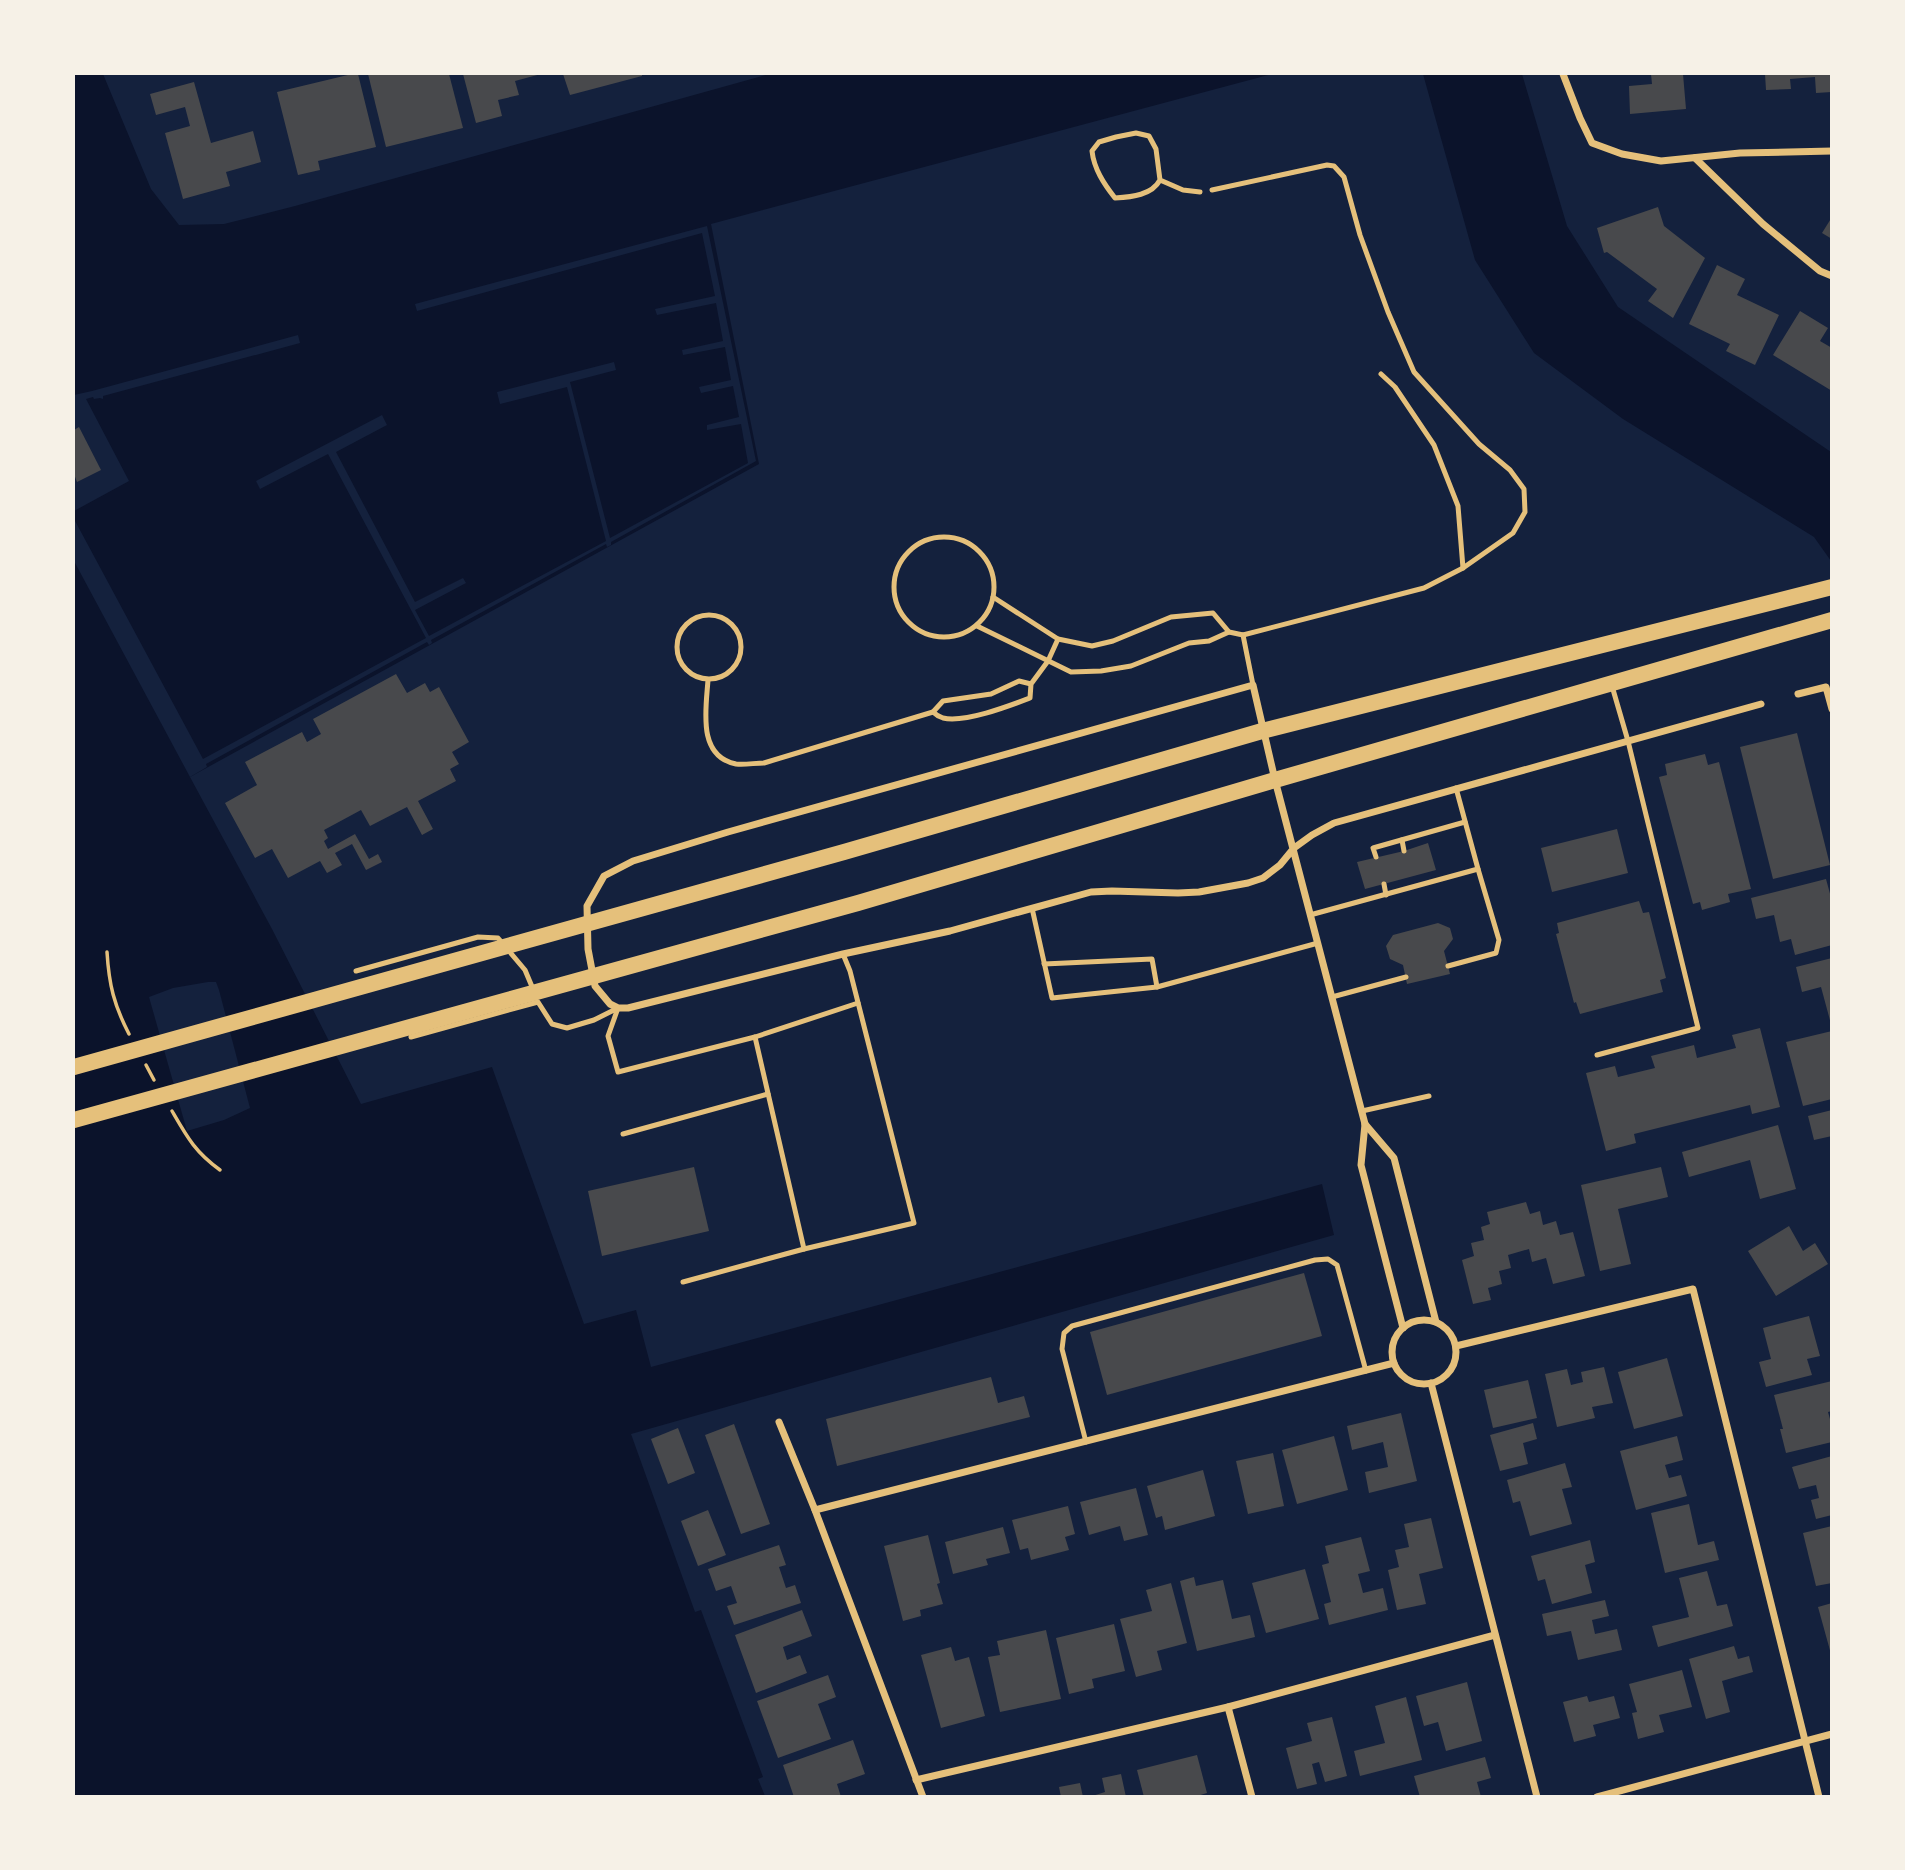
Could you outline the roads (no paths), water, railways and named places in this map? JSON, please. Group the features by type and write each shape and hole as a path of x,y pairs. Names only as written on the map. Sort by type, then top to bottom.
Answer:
{"main road":[{"path":"74,1067 844,852 1262,731 1832,587"},
{"path":"74,1120 858,903 1832,620"}],"street":[{"path":"1563,74 1592,143 1622,154 1661,161 1740,153 1832,151"},
{"path":"1695,158 1763,224 1820,271 1832,276"},
{"path":"1403,1328 1361,1166 1365,1124 1362,1111 1294,848 1262,731 1253,685 633,861 604,876 587,906 588,949 595,986 610,1004 628,1009 843,954 950,931 1091,892 1199,892 1248,883 1272,871 1294,848 1334,823 1761,704"},
{"path":"1798,694 1826,687 1832,709"},
{"path":"1365,1124 1394,1158 1436,1322"},
{"path":"1456,1346 1693,1289 1819,1797"},
{"path":"1418,1320 1436,1322 1449,1331 1456,1346 1453,1366 1448,1374 1431,1383 1422,1384 1405,1378 1394,1363 1392,1354 1397,1336 1403,1328 1418,1320"},
{"path":"816,1510 1394,1363"},
{"path":"1431,1383 1537,1797"},
{"path":"779,1422 816,1510 923,1797"},
{"path":"916,1780 1228,1707 1495,1635"},
{"path":"1228,1707 1252,1797"},
{"path":"1597,1797 1832,1734"}],"lane":[{"path":"1136,133 1149,136 1156,149 1160,180 1156,188 1147,192 1115,198 1094,164 1092,151 1099,142 1116,137 1136,133"},
{"path":"976,626 1071,672 1130,666 1189,643 1209,641 1229,632 1243,635 1424,588 1463,568 1513,533 1525,512 1524,489 1510,470 1479,444 1414,372 1388,312 1360,235 1344,177 1334,166 1326,165 1212,190"},
{"path":"1160,180 1183,190 1200,192"},
{"path":"1381,373 1395,387 1434,445 1458,506 1463,568"},
{"path":"949,537 965,541 979,551 989,565 994,580 993,597 987,613 976,626 962,634 946,638 929,636 914,629 902,617 895,602 893,586 896,569 904,555 917,544 933,538 949,537"},
{"path":"993,597 1058,639 1092,646 1113,641 1171,617 1213,613 1229,632"},
{"path":"708,615 728,621 736,628 742,647 735,667 728,674 708,680 697,678 688,672 677,653 677,642 688,623 697,617 708,615"},
{"path":"1243,635 1253,685"},
{"path":"933,712 942,718 965,717 1030,698 1031,684 1048,661 1058,639"},
{"path":"708,680 708,741 718,755 736,764 764,763 933,712 943,701 991,694 1019,681 1031,684"},
{"path":"1597,1055 1698,1028 1628,741 1611,683"},
{"path":"1448,966 1496,953 1499,940 1456,788"},
{"path":"1376,857 1373,848 1465,822"},
{"path":"1402,840 1404,851"},
{"path":"1310,915 1478,869"},
{"path":"1412,876 1415,886"},
{"path":"1384,884 1386,895"},
{"path":"1032,908 1052,998 1157,987 1318,943"},
{"path":"356,971 478,937 498,938 525,970 538,1002 552,1024 567,1028 594,1020 618,1008"},
{"path":"683,1282 914,1223 850,971 843,954"},
{"path":"1044,964 1152,959 1157,987"},
{"path":"1332,997 1406,977"},
{"path":"411,1037 538,1002"},
{"path":"618,1008 608,1036 618,1072 755,1037 858,1003"},
{"path":"755,1037 804,1249"},
{"path":"623,1133 768,1094"},
{"path":"1362,1111 1429,1096"},
{"path":"1086,1441 1062,1349 1064,1333 1072,1326 1315,1260 1328,1259 1337,1265 1366,1371"}],"water":[{"path":"74,74 103,74 151,189 179,225 224,224 295,206 769,74 1272,74 711,224 759,464 190,777 272,929 361,1104 492,1067 584,1324 636,1310 651,1367 1322,1184 1334,1235 631,1434 695,1612 701,1610 763,1777 758,1779 765,1796 74,1796"},
{"path":"1423,74 1522,74 1567,226 1618,307 1831,452 1831,561 1814,537 1623,419 1534,353 1475,260"}]}
